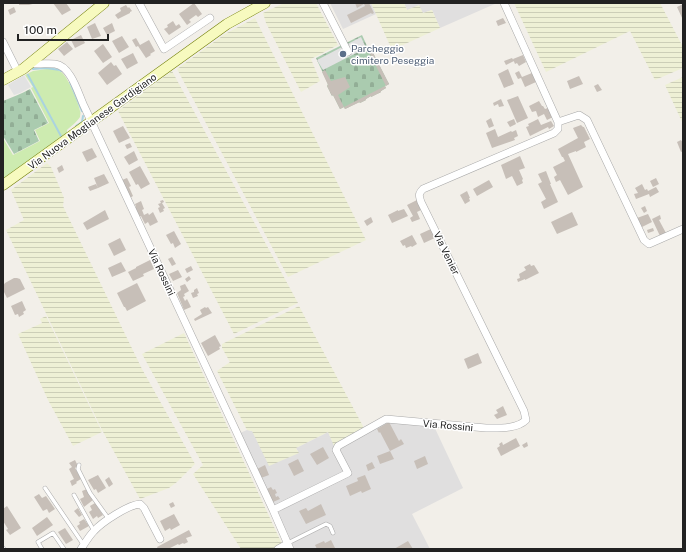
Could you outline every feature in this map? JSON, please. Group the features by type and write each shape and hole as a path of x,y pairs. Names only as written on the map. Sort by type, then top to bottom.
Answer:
{"main road":[{"path":"3,80 23,69 104,3"},
{"name":"Via Nuova Moglianese Gardigiano","path":"3,185 181,56 228,24 265,3"}],"street":[{"path":"139,3 164,49 210,18"},
{"path":"323,3 348,52"},
{"path":"504,3 558,122 579,115 587,120 644,240 649,244 683,229"},
{"path":"3,42 18,72"},
{"name":"Via Rossini","path":"30,63 55,64 61,66 66,69 74,83 273,510 288,546"},
{"name":"Via Venier","path":"486,428 503,428 522,424 526,420 524,411 421,202 419,195 423,189 554,133 558,129 558,122"},
{"name":"Via Rossini","path":"273,510 348,473 336,450 338,446 386,419 486,428"},
{"path":"82,547 94,531 108,518 134,505 140,504 144,508 160,539"},
{"path":"278,549 288,546"}],"lane":[{"path":"79,465 78,470 90,493 108,518"},
{"path":"45,488 82,547"},
{"path":"74,495 94,531"},
{"path":"288,546 326,524 330,526 334,533"},
{"path":"42,549 38,542 53,533 64,549"}],"shaded area":[{"path":"330,3 371,3 376,14 343,29"},
{"path":"404,3 497,3 440,28 432,10 423,13 407,10"},
{"name":"Parcheggio cimitero Peseggia","path":"361,37 366,48 323,70 317,60"},
{"path":"24,75 31,87 14,95 8,85"},
{"path":"380,420 432,422 463,488 412,514 430,549 294,549 240,433 247,430 252,431 299,453 296,448 328,432 334,445"}],"green space":[{"path":"284,3 316,3 338,45 311,59 320,81 301,92 266,23 263,13"},
{"path":"371,3 404,3 407,10 419,5 423,13 432,10 440,28 392,50"},
{"path":"514,3 660,3 683,47 683,68 655,80 630,31 546,72"},
{"path":"255,18 366,240 288,277 177,69 225,34"},
{"path":"362,35 368,48 370,47 389,84 385,86 386,88 381,92 366,100 345,109 344,107 340,109 327,86 328,84 316,58"},
{"path":"54,69 63,74 77,102 80,117 67,130 67,133 3,179 3,138 13,155 40,141 35,130 49,123 31,88 33,87 25,75 33,71"},
{"path":"172,71 298,303 234,334 118,111"},
{"path":"683,77 683,124 665,85"},
{"path":"30,89 48,123 34,130 39,141 14,154 3,136 3,101"},
{"path":"47,163 51,167 64,198 63,206 142,369 195,464 169,488 140,499 102,430 6,230 24,220 11,190"},
{"path":"299,306 364,428 334,446 328,432 296,448 299,453 269,466 252,431 247,430 217,371 230,362 222,348 222,344"},
{"path":"46,316 102,432 73,446 48,400 18,334 42,323 40,319"},
{"path":"184,333 282,544 273,549 241,549 193,474 203,465 142,354"}],"building":[{"path":"19,3 36,3 19,5"},
{"path":"53,3 66,3 71,10 62,15"},
{"path":"194,3 202,14 198,17 196,15 189,20 191,22 187,25 179,14"},
{"path":"355,3 369,3 374,13 351,23 347,15 365,6 364,4 357,8"},
{"path":"683,4 683,20 677,7"},
{"path":"126,5 132,11 118,19 115,15 121,11 120,8"},
{"path":"14,7 16,12 10,15 8,10"},
{"path":"503,18 506,23 498,26 496,21"},
{"path":"173,21 176,26 179,24 181,27 169,35 164,29"},
{"path":"95,23 101,36 92,39 87,27"},
{"path":"112,23 115,31 107,35 103,28"},
{"path":"81,35 85,43 75,48 71,40"},
{"path":"122,36 129,47 119,53 112,41"},
{"path":"136,38 140,45 149,40 155,51 146,58 132,40"},
{"path":"67,42 73,49 64,56 58,49"},
{"path":"103,44 112,57 103,63 94,51"},
{"path":"370,47 389,84 386,86 367,48"},
{"path":"133,53 138,63 127,69 121,59"},
{"path":"523,55 526,62 519,66 517,63 515,64 513,59"},
{"path":"512,58 514,61 506,65 504,61"},
{"path":"111,62 114,66 116,65 122,74 107,85 98,73"},
{"path":"508,69 514,84 504,88 498,74"},
{"path":"325,70 331,81 345,77 350,87 338,95 344,107 340,109 327,86 328,85 322,72"},
{"path":"519,71 522,77 532,73 536,82 525,87 521,78 518,79 515,73"},
{"path":"579,76 583,84 570,89 567,81"},
{"path":"598,84 602,90 597,92 594,86"},
{"path":"385,86 386,88 360,103 345,109 344,107"},
{"path":"518,96 528,118 517,123 507,100"},
{"path":"501,99 504,106 499,107 498,104 494,106 493,103"},
{"path":"539,101 545,109 548,108 553,117 547,120 544,114 538,117 536,111 532,112 529,106"},
{"path":"491,118 494,126 489,128 486,121"},
{"path":"514,119 516,124 510,127 507,122"},
{"path":"538,119 541,125 551,121 554,126 549,129 548,127 530,136 526,127 529,126 528,124"},
{"path":"581,125 584,127 590,139 584,142 586,147 568,154 583,187 568,195 560,180 556,182 554,177 557,175 553,167 565,161 558,149 578,138 573,128"},
{"path":"123,126 130,138 119,143 113,131"},
{"path":"495,129 498,137 516,130 518,136 514,138 515,140 492,148 486,133"},
{"path":"681,140 683,143 683,151 681,152 677,142"},
{"path":"130,143 132,147 127,149 125,145"},
{"path":"92,148 97,157 87,162 82,152"},
{"path":"134,151 138,160 129,165 124,157"},
{"path":"520,156 525,168 519,170 523,183 517,186 512,176 506,179 501,165"},
{"path":"62,165 64,170 59,173 57,168"},
{"path":"140,166 150,184 141,189 138,184 136,185 129,172"},
{"path":"546,171 558,202 544,209 541,202 546,199 538,184 542,182 538,174"},
{"path":"104,174 109,183 98,188 94,178"},
{"path":"127,178 131,186 129,187 133,196 130,198 122,180"},
{"path":"656,178 659,184 653,187 650,181"},
{"path":"489,180 493,187 477,196 473,189"},
{"path":"96,184 98,188 90,191 88,187"},
{"path":"642,184 645,190 647,189 648,191 656,187 659,192 650,197 649,194 636,199 634,194 638,193 635,188"},
{"path":"467,191 470,201 465,204 460,195"},
{"path":"163,200 164,202 162,203 165,208 163,209 164,211 160,213 158,208 160,207 158,204"},
{"path":"417,200 421,210 417,212 420,219 412,222 410,218 413,216 407,205"},
{"path":"141,201 144,209 142,210 144,215 148,213 149,215 153,212 158,222 150,226 148,222 145,224 141,216 139,217 135,204"},
{"path":"645,206 647,211 644,213 641,208"},
{"path":"404,209 408,216 392,223 388,215"},
{"path":"105,210 109,219 87,230 83,223"},
{"path":"572,212 578,225 557,234 551,222"},
{"path":"648,214 652,222 642,227 637,218"},
{"path":"660,215 661,219 659,220 666,233 660,236 652,219"},
{"path":"371,217 373,222 367,226 364,221"},
{"path":"433,228 437,237 424,243 420,234"},
{"path":"653,228 654,231 648,233 647,230"},
{"path":"174,231 181,244 175,248 173,243 171,244 166,235"},
{"path":"412,235 417,244 406,248 400,241"},
{"path":"120,238 126,250 114,256 108,244"},
{"path":"172,257 176,264 172,266 168,259"},
{"path":"150,260 154,269 133,281 128,272"},
{"path":"121,262 126,271 112,277 108,268"},
{"path":"530,264 531,266 534,265 539,273 518,282 517,279 520,278 519,274 526,270 524,267"},
{"path":"191,266 193,270 187,273 185,269"},
{"path":"178,270 182,277 173,281 169,274"},
{"path":"189,276 191,279 187,282 185,279"},
{"path":"14,278 20,279 25,289 7,298 3,290 3,286 5,283"},
{"path":"137,283 146,301 127,311 117,293"},
{"path":"185,284 189,291 184,294 185,296 183,297 185,301 187,299 191,307 184,310 177,293 181,290 180,286"},
{"path":"197,288 199,293 197,294 198,296 193,298 191,293"},
{"path":"22,301 26,310 23,312 24,314 19,317 18,314 15,315 11,306"},
{"path":"208,307 212,313 195,321 194,319 202,314 200,310"},
{"path":"215,335 221,346 219,347 220,349 208,356 201,343"},
{"path":"478,353 482,363 468,369 464,359"},
{"path":"503,406 507,415 497,419 494,415 498,413 496,410"},
{"path":"389,422 399,441 401,439 404,444 390,451 377,429"},
{"path":"516,438 520,446 501,456 497,448 500,446 499,444 502,442 503,445"},
{"path":"527,442 528,446 524,448 522,445"},
{"path":"323,447 329,458 317,465 310,454"},
{"path":"390,451 394,459 380,464 377,456"},
{"path":"425,456 428,464 417,469 414,461"},
{"path":"298,459 304,471 294,476 288,464"},
{"path":"75,460 78,466 75,468 81,479 72,486 70,481 74,479 69,469 72,467 69,463"},
{"path":"372,462 375,468 368,471 366,465"},
{"path":"265,465 269,475 261,478 257,469"},
{"path":"98,475 106,488 98,493 96,489 94,490 88,480"},
{"path":"365,475 371,489 362,493 361,491 350,496 346,486 358,481 357,478"},
{"path":"109,477 113,484 109,487 105,480"},
{"path":"271,487 273,490 275,489 277,493 275,494 276,497 278,496 280,499 273,502 267,489"},
{"path":"87,489 93,500 84,507 80,499 84,497 82,491"},
{"path":"39,494 42,498 46,496 55,509 49,513 47,509 43,511 34,497"},
{"path":"173,502 175,506 171,508 169,504"},
{"path":"95,503 103,515 98,518 97,516 93,519 89,512 92,510 90,506"},
{"path":"321,504 326,515 306,524 299,511 306,508 308,511"},
{"path":"7,506 21,528 10,535 6,530 8,529 3,521 3,509"},
{"path":"78,508 82,515 79,517 74,511"},
{"path":"174,514 180,525 171,530 170,528 165,531 160,521"},
{"path":"47,517 53,525 37,536 32,528"},
{"path":"84,519 89,526 80,531 77,526 80,524 79,522"},
{"path":"65,528 73,540 66,544 58,532"},
{"path":"189,530 192,536 186,538 188,542 178,544 168,549 158,549 157,547"},
{"path":"331,540 335,548 317,549 315,545 324,541 325,543"},
{"path":"408,541 413,549 394,549"}],"waterway":[{"path":"33,69 46,68 61,71"},
{"path":"28,75 62,138 61,139"},
{"path":"70,82 82,111"},
{"path":"76,126 82,122 83,116"}],"place":[{"name":"Parcheggio cimitero Peseggia","path":"343,54"}]}
